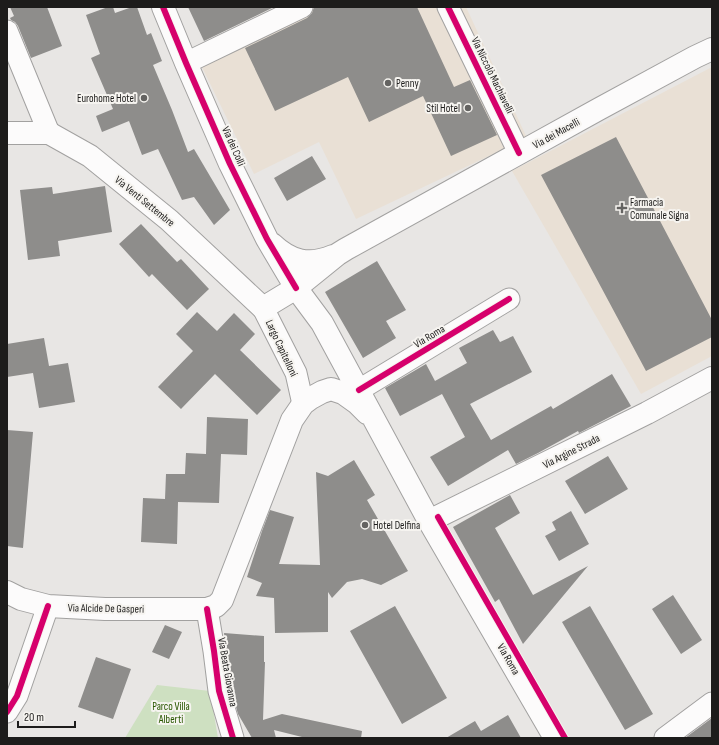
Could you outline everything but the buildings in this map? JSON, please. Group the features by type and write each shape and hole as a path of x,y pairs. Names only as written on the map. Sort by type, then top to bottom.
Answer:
{"main road":[{"name":"Via dei Colli","path":"163,7 230,164 267,239 296,288"},
{"name":"Via dei Macelli","path":"267,239 280,252 292,258 303,261 326,259 338,254 655,78 712,49"},
{"name":"Via Venti Settembre","path":"7,133 48,133 90,156 163,215 263,308"},
{"name":"Via dei Macelli","path":"296,288 338,254"},
{"name":"Largo Capitelloni","path":"263,308 296,288"},
{"name":"Via Roma","path":"296,288 322,323 430,521 555,738"},
{"name":"Via Argine Strada","path":"430,521 647,413 712,378"},
{"path":"207,609 216,606 222,600 292,420 303,404 322,392 331,390 348,396 376,422"},
{"name":"Via Alcide De Gasperi","path":"7,592 20,599 48,606 105,609 207,609"}],"street":[{"path":"186,63 302,7"},
{"name":"Via Niccolò Machiavelli","path":"448,7 519,153"},
{"path":"7,30 48,133"},
{"name":"Via Roma","path":"359,390 509,299"},
{"name":"Largo Capitelloni","path":"263,308 296,373 303,404"},
{"path":"7,712 17,696 48,606"},
{"name":"Via Beata Giovanna","path":"207,609 219,691 233,738"},
{"path":"665,738 712,703"}],"shaded area":[{"path":"309,7 466,7 527,138 356,219 319,142 254,174 199,61"},
{"path":"712,67 712,356 641,394 512,171"}],"green space":[{"name":"Parco Villa Alberti","path":"157,685 210,691 218,738 125,738"}],"cycle path":[{"path":"163,7 230,164 267,239 296,288"},
{"path":"448,7 519,153"},
{"path":"359,390 509,299"},
{"path":"438,517 565,738"},
{"path":"7,712 17,696 48,606"},
{"path":"207,609 219,691 233,738"}],"place":[{"name":"Penny","path":"388,83"},
{"name":"Eurohome Hotel","path":"144,98"},
{"name":"Stil Hotel","path":"468,108"},
{"name":"Farmacia Comunale Signa","path":"622,208"},
{"name":"Hotel Delfina","path":"365,525"}]}
